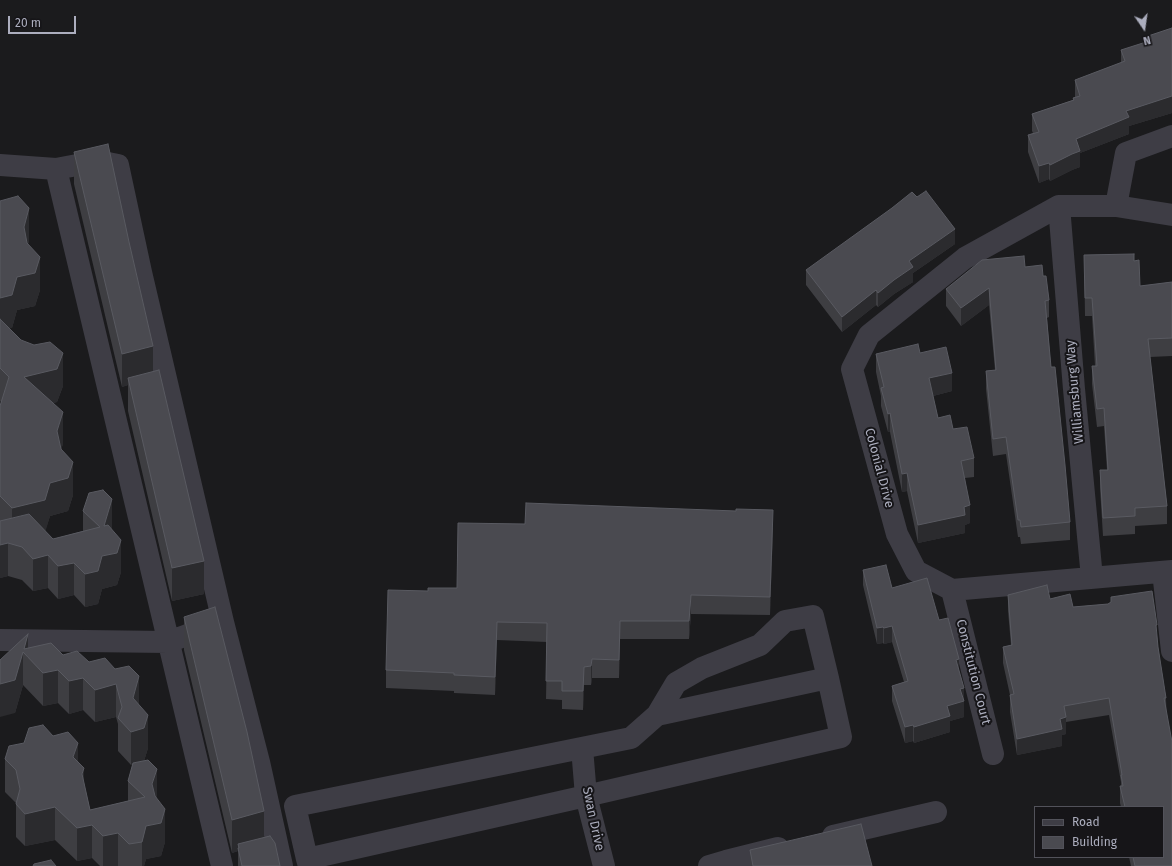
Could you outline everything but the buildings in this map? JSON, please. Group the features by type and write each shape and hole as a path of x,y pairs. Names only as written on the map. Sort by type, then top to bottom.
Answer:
{"street":[{"path":"1116,206 1126,152 1172,136"},
{"path":"0,165 56,169 98,161 118,165 223,622 259,762 252,862"},
{"path":"56,169 168,642 252,862"},
{"path":"1059,206 1116,206 1172,215"},
{"name":"Williamsburg Way","path":"1059,206 1074,389 1092,578"},
{"name":"Colonial Drive","path":"952,590 916,571 897,534 852,369 869,335 965,258 1059,206"},
{"path":"111,403 168,387"},
{"path":"952,590 1167,572 1172,651"},
{"name":"Constitution Court","path":"952,590 993,754"},
{"path":"812,616 828,678 841,737 308,862 295,806 631,738 657,715 676,683 702,668 760,645 785,621 812,616"},
{"path":"0,640 168,642 223,622"},
{"path":"657,715 828,678"},
{"name":"Swan Drive","path":"582,748 586,796 604,866"},
{"path":"709,866 804,842 936,812"}]}
